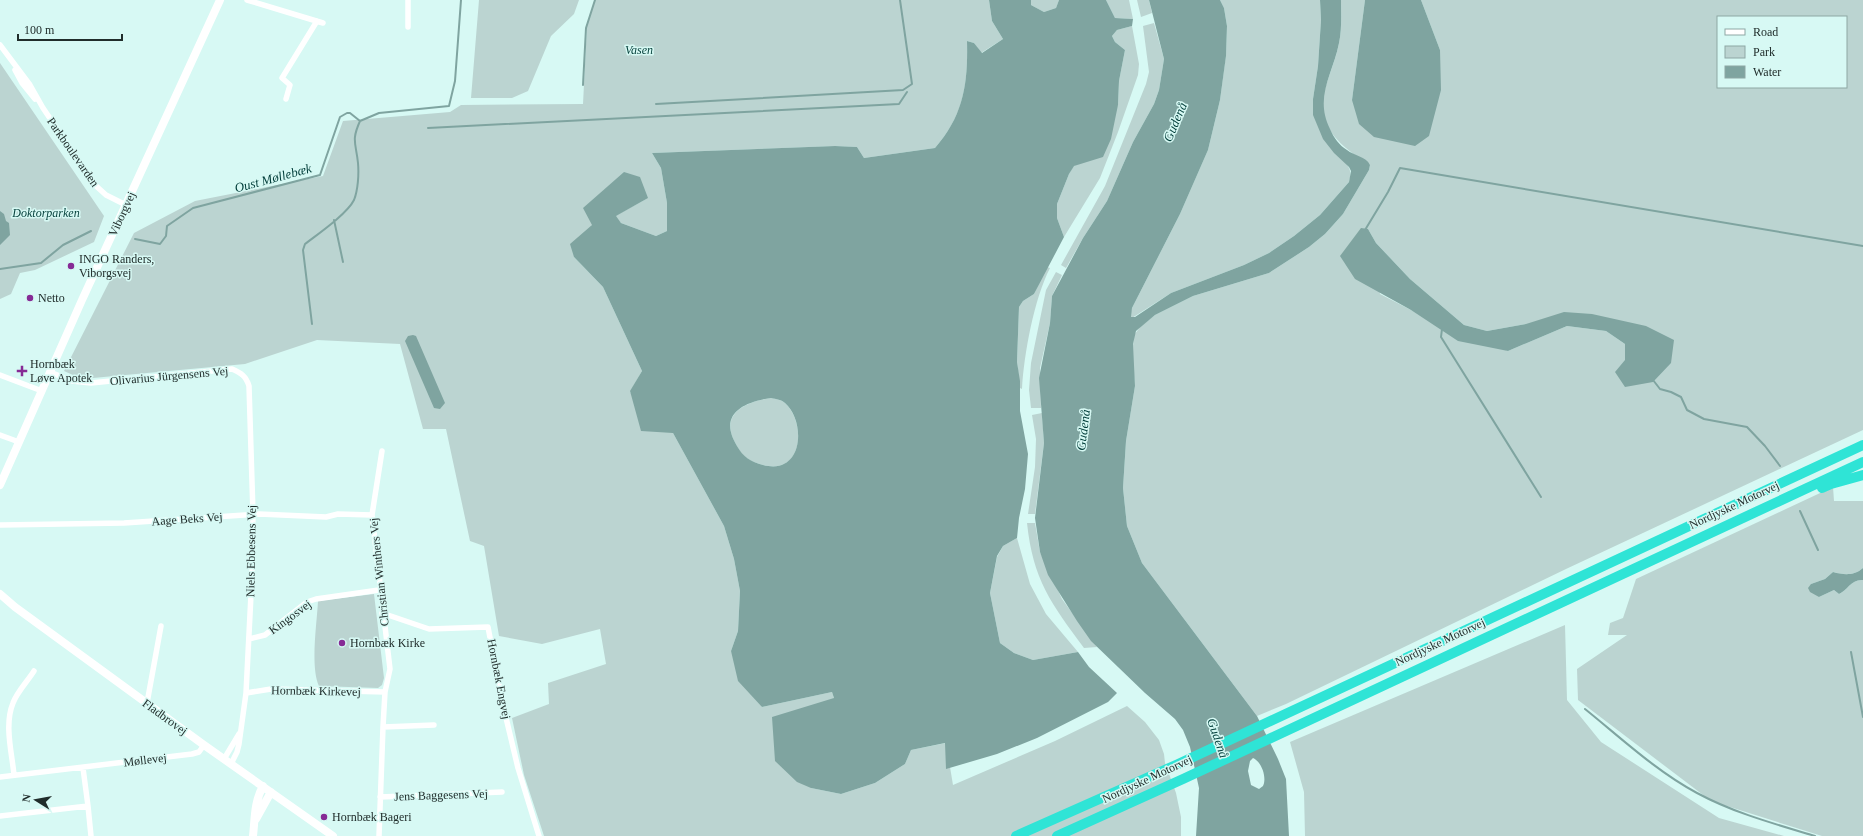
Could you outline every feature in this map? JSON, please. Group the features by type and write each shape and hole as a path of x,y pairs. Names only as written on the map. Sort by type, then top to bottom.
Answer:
{"highway":[{"name":"Nordjyske Motorvej","path":"1016,836 1102,800 1863,444"},
{"name":"Nordjyske Motorvej","path":"1057,836 1863,462"},
{"path":"1606,582 1771,512 1832,484 1863,475"}],"street":[{"name":"Viborgvej","path":"1,480 220,0"},
{"path":"247,0 323,23"},
{"path":"408,0 408,27"},
{"path":"286,98 290,85 282,78 317,21"},
{"name":"Parkboulevarden","path":"0,45 12,62 25,88 43,108 95,185 106,196 126,205"},
{"name":"Olivarius Jürgensens Vej","path":"50,372 81,383 232,369 241,373"},
{"name":"Niels Ebbesens Vej","path":"231,764 238,752 246,693 252,575 253,514 249,386 247,380 241,373"},
{"path":"0,375 42,391"},
{"path":"0,435 19,442"},
{"name":"Christian Winthers Vej","path":"378,836 383,726 390,669 382,613 372,515 382,451"},
{"name":"Aage Beks Vej","path":"1,525 124,523 253,514 326,517 338,514 372,515"},
{"name":"Kingosvej","path":"249,639 265,635 298,608 316,598 380,590"},
{"name":"Fladbrovej","path":"0,594 15,607 204,745 333,836"},
{"name":"Hornbæk Engvej","path":"382,613 429,630 488,627 502,701 518,768 539,836"},
{"path":"147,703 161,626"},
{"path":"14,775 9,722 10,712 13,702 34,672"},
{"name":"Hornbæk Kirkevej","path":"246,693 271,689 386,692"},
{"path":"383,726 434,725"},
{"name":"Niels Ebbesens Vej","path":"224,759 240,732"},
{"name":"Møllevej","path":"0,777 192,754 199,752 204,745"},
{"path":"83,768 91,836"},
{"path":"253,836 257,800 263,786"},
{"path":"255,821 271,792"},
{"name":"Jens Baggesens Vej","path":"380,797 502,792"},
{"path":"0,816 88,806"}],"green space":[{"path":"479,0 579,0 574,14 551,36 528,91 512,98 471,98"},
{"name":"Vasen","path":"595,0 989,0 992,21 1003,39 981,53 974,43 967,41 965,85 962,98 958,111 945,136 935,148 864,158 857,147 835,146 652,153 661,168 667,203 667,231 656,236 621,223 615,216 648,198 592,225 574,257 603,287 642,371 630,392 673,433 724,526 734,559 740,591 738,631 731,651 762,707 832,692 834,698 811,788 841,794 875,783 905,764 911,750 946,743 953,785 1055,741 1127,706 1145,722 1159,740 1164,754 1165,763 1176,793 1181,817 1181,836 544,836 524,775 512,718 549,704 548,683 606,664 600,629 542,644 499,636 484,546 470,541 446,429 423,429 400,344 317,340 245,364 82,379 64,371 134,233 195,201 323,176 343,121 450,112 461,105 583,104 587,25"},
{"path":"1031,0 1059,0 1056,8 1044,12 1031,5"},
{"path":"1106,0 1129,0 1133,19 1115,18"},
{"path":"1137,0 1149,0 1152,13 1141,17"},
{"path":"1220,0 1320,0 1321,20 1318,66 1313,99 1343,160 1349,168 1349,182 1320,215 1294,236 1269,253 1244,265 1171,293 1132,318 1130,315 1132,308 1180,214 1208,150 1220,100 1226,55 1227,26 1224,8"},
{"path":"1341,0 1365,0 1352,100 1440,50 1421,0 1863,0 1863,430 1566,569 1286,704 1257,716 1142,563 1127,526 1123,488 1126,441 1135,386 1132,356 1134,335 1141,326 1155,315 1193,296 1269,273 1309,247 1325,234 1343,214 1369,170 1370,165 1350,152 1334,136 1324,117 1324,93 1336,56 1341,27","holes":["1368,229 1376,243 1410,279 1464,325 1487,331 1526,324 1646,326 1625,387 1625,344 1606,331 1567,326 1508,351 1411,310 1380,294"]},
{"path":"1154,23 1164,59 1159,90 1154,104 1133,142 1107,201 1066,268 1061,265 1105,186 1146,84 1149,72 1143,26"},
{"path":"1132,26 1139,64 1138,75 1100,178 1064,237 1057,218 1057,204 1073,166 1083,162 1118,105 1119,81 1125,50 1115,42 1112,36 1117,30"},
{"name":"Doktorparken","path":"0,63 104,216 94,242 35,270 20,273 11,294 0,299"},
{"path":"1047,267 1050,268 1039,295 1031,327 1022,389 1020,388 1017,362 1019,307 1023,301 1034,294"},
{"path":"1056,272 1062,275 1052,296 1050,323 1040,368 1041,408 1031,408 1029,390 1031,363 1046,290"},
{"path":"771,398 784,402 792,412 796,422 798,434 794,455 787,463 777,466 759,464 744,456 739,450 732,435 730,426 732,418 736,412 743,407 751,403"},
{"path":"1042,413 1044,443 1035,514 1028,514 1035,467 1036,439 1032,415"},
{"path":"1833,487 1834,501 1863,501 1863,568 1852,574 1833,572 1825,579 1811,584 1819,597 1834,590 1839,594 1855,581 1863,580 1863,836 1822,836 1711,801 1578,700 1577,669 1627,635 1608,635 1610,623 1623,618 1636,579"},
{"path":"1027,523 1035,523 1040,552 1062,599 1097,647 1084,648 1062,618 1045,590 1034,560"},
{"path":"1017,538 1030,584 1046,614 1078,652 1033,660 1014,653 1000,643 990,593 997,557 1003,546"},
{"path":"374,594 384,678 382,685 378,688 319,686 316,678 314,657 318,601"},
{"path":"1565,625 1567,700 1601,742 1719,818 1784,836 1305,836 1304,792 1290,742"}],"water":[{"path":"989,0 1031,0 1031,5 1044,12 1056,8 1059,0 1106,0 1115,18 1133,19 1132,26 1117,30 1112,36 1115,42 1125,50 1119,81 1118,105 1111,139 1103,157 1074,166 1069,174 1057,204 1057,218 1064,237 1034,294 1023,301 1019,307 1017,362 1020,381 1020,411 1028,454 1025,489 1019,518 1017,538 1003,546 997,556 990,593 1000,643 1014,653 1033,660 1078,652 1089,667 1117,693 1108,702 1037,738 997,754 946,769 945,743 911,750 905,764 875,783 841,794 811,788 797,782 775,761 772,717 834,698 832,692 762,707 738,681 731,651 738,631 740,591 734,559 724,526 673,433 641,431 630,391 642,371 603,287 574,257 570,244 592,225 583,208 624,172 640,177 648,198 616,216 621,223 656,236 667,231 667,203 661,168 652,153 835,146 857,147 864,158 935,148 945,136 958,111 962,98 965,85 967,41 974,43 982,53 1003,39 992,21","holes":["771,398 784,402 792,411 798,433 794,455 787,462 777,466 759,464 751,461 745,456 739,450 732,435 730,426 732,418 742,407 760,400"]},
{"name":"Gudenå","path":"1149,0 1220,0 1224,8 1227,26 1226,56 1220,100 1208,150 1180,214 1132,308 1131,317 1135,317 1171,293 1244,265 1269,253 1294,236 1320,215 1349,182 1351,171 1349,167 1334,153 1323,139 1313,115 1313,99 1318,66 1321,20 1320,0 1341,0 1340,38 1326,86 1324,106 1326,117 1337,141 1350,152 1366,160 1370,165 1369,170 1343,214 1325,234 1309,247 1269,273 1193,296 1155,315 1136,331 1133,344 1135,386 1126,441 1123,488 1127,526 1142,563 1257,716 1278,759 1286,779 1289,836 1196,836 1199,788 1190,747 1183,730 1175,719 1145,693 1091,641 1048,575 1040,552 1035,518 1044,443 1039,378 1050,323 1052,296 1083,238 1107,201 1133,142 1154,104 1159,90 1164,59","holes":["1253,758 1263,770 1264,775 1263,786 1259,789 1251,785 1248,771 1250,761"]},
{"path":"1365,0 1421,0 1440,50 1441,90 1429,136 1415,146 1374,137 1359,124 1352,100"},
{"path":"0,211 4,214 6,221 9,223 10,235 0,245"},
{"path":"1361,228 1368,229 1376,243 1410,279 1464,325 1487,331 1526,324 1564,312 1592,314 1646,326 1674,340 1671,363 1653,382 1625,387 1615,372 1625,360 1625,344 1606,331 1567,326 1508,351 1458,341 1411,310 1355,279 1340,256"},
{"path":"408,336 416,336 445,403 440,409 434,408 405,341"},
{"path":"1863,568 1863,580 1855,581 1839,594 1834,590 1819,597 1810,592 1808,588 1811,584 1825,579 1833,572 1852,574"}],"waterway":[{"name":"Oust Møllebæk","path":"135,239 160,244 166,236 167,226 193,208 320,175 340,117 347,113 350,113 360,121 379,113 449,106 455,81 461,0"},
{"path":"583,85 586,28 595,0"},
{"path":"656,104 903,90 912,84 900,0"},
{"path":"428,128 899,104 907,92"},
{"path":"312,324 303,250 305,244 339,217 354,200 358,172 355,138 360,121"},
{"path":"1365,230 1388,192 1400,168 1863,246"},
{"path":"334,220 343,262"},
{"name":"Oust Møllebæk","path":"0,269 41,263 63,245 91,231"},
{"path":"1442,329 1441,337 1541,497"},
{"path":"1653,380 1660,389 1681,397 1687,410 1704,419 1747,427 1765,446 1780,466"},
{"path":"1800,511 1818,550"},
{"path":"1851,652 1863,717"},
{"path":"1585,709 1625,743 1667,775 1697,793 1740,812 1815,836"}],"place":[{"name":"INGO Randers, Viborgsvej","path":"71,266"},
{"name":"Netto","path":"30,298"},
{"name":"Hornbæk Løve Apotek","path":"22,371"},
{"name":"Hornbæk Kirke","path":"342,643"},
{"name":"Hornbæk Bageri","path":"324,817"}]}
